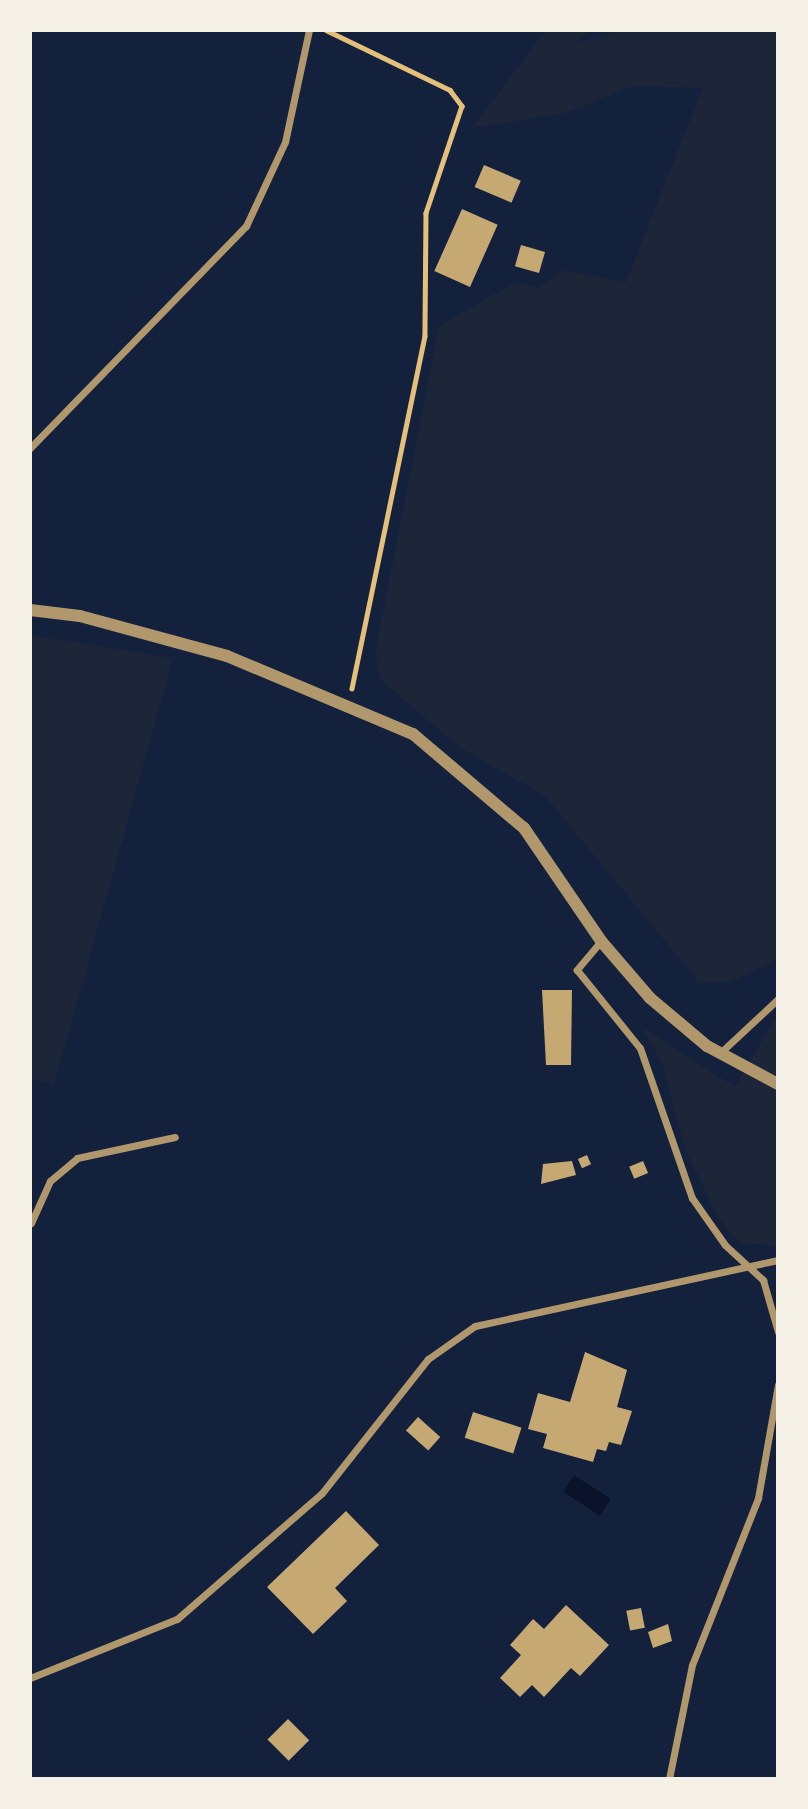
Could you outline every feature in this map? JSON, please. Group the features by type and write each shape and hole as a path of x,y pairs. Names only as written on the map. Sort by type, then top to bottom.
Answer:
{"street":[{"path":"30,448 246,226 285,142 309,30"},
{"path":"30,610 80,616 227,656 413,734 524,828 601,941 650,998 720,1053 778,1084"},
{"path":"601,941 577,970 640,1048 692,1198 726,1245 750,1264 763,1280 778,1332"},
{"path":"720,1053 778,999"},
{"path":"30,1225 50,1181 77,1158 175,1137"},
{"path":"30,1678 177,1619 322,1493 428,1359 475,1326 778,1260"},
{"path":"669,1779 692,1665 758,1498 778,1385"}],"path":[{"path":"324,30 450,90 462,106 426,213 425,336 349,707"}],"shaded area":[{"path":"546,30 588,30 578,43 620,30 778,30 778,959 730,982 700,983 545,796 461,748 382,681 375,654 439,326 515,282 539,288 562,270 626,282 703,88 633,86 565,113 472,128"},
{"path":"30,635 173,658 54,1085 30,1078"},
{"path":"778,1013 778,1246 740,1243 718,1218 685,1148 662,1063 642,1027 735,1087"},
{"path":"574,1475 611,1499 600,1516 563,1492"}],"building":[{"path":"484,165 521,181 511,203 475,187"},
{"path":"462,209 498,225 470,287 434,271"},
{"path":"521,245 545,252 539,273 515,266"},
{"path":"542,990 572,990 571,1065 546,1065"},
{"path":"587,1155 591,1164 582,1168 578,1159"},
{"path":"572,1161 576,1175 541,1184 543,1164"},
{"path":"643,1161 648,1173 634,1179 629,1167"},
{"path":"585,1352 627,1370 617,1407 632,1411 621,1445 609,1442 606,1451 597,1449 593,1462 543,1448 547,1434 528,1429 538,1393 570,1402"},
{"path":"473,1412 522,1428 513,1453 465,1438"},
{"path":"418,1417 440,1437 428,1450 406,1430"},
{"path":"346,1511 379,1545 335,1588 347,1601 313,1634 267,1587"},
{"path":"566,1605 609,1645 580,1676 571,1668 544,1697 532,1685 520,1697 500,1678 521,1655 510,1645 533,1619 544,1629"},
{"path":"641,1608 645,1628 630,1630 626,1611"},
{"path":"668,1624 672,1641 653,1648 648,1632"},
{"path":"288,1719 309,1740 289,1761 267,1740"}]}
